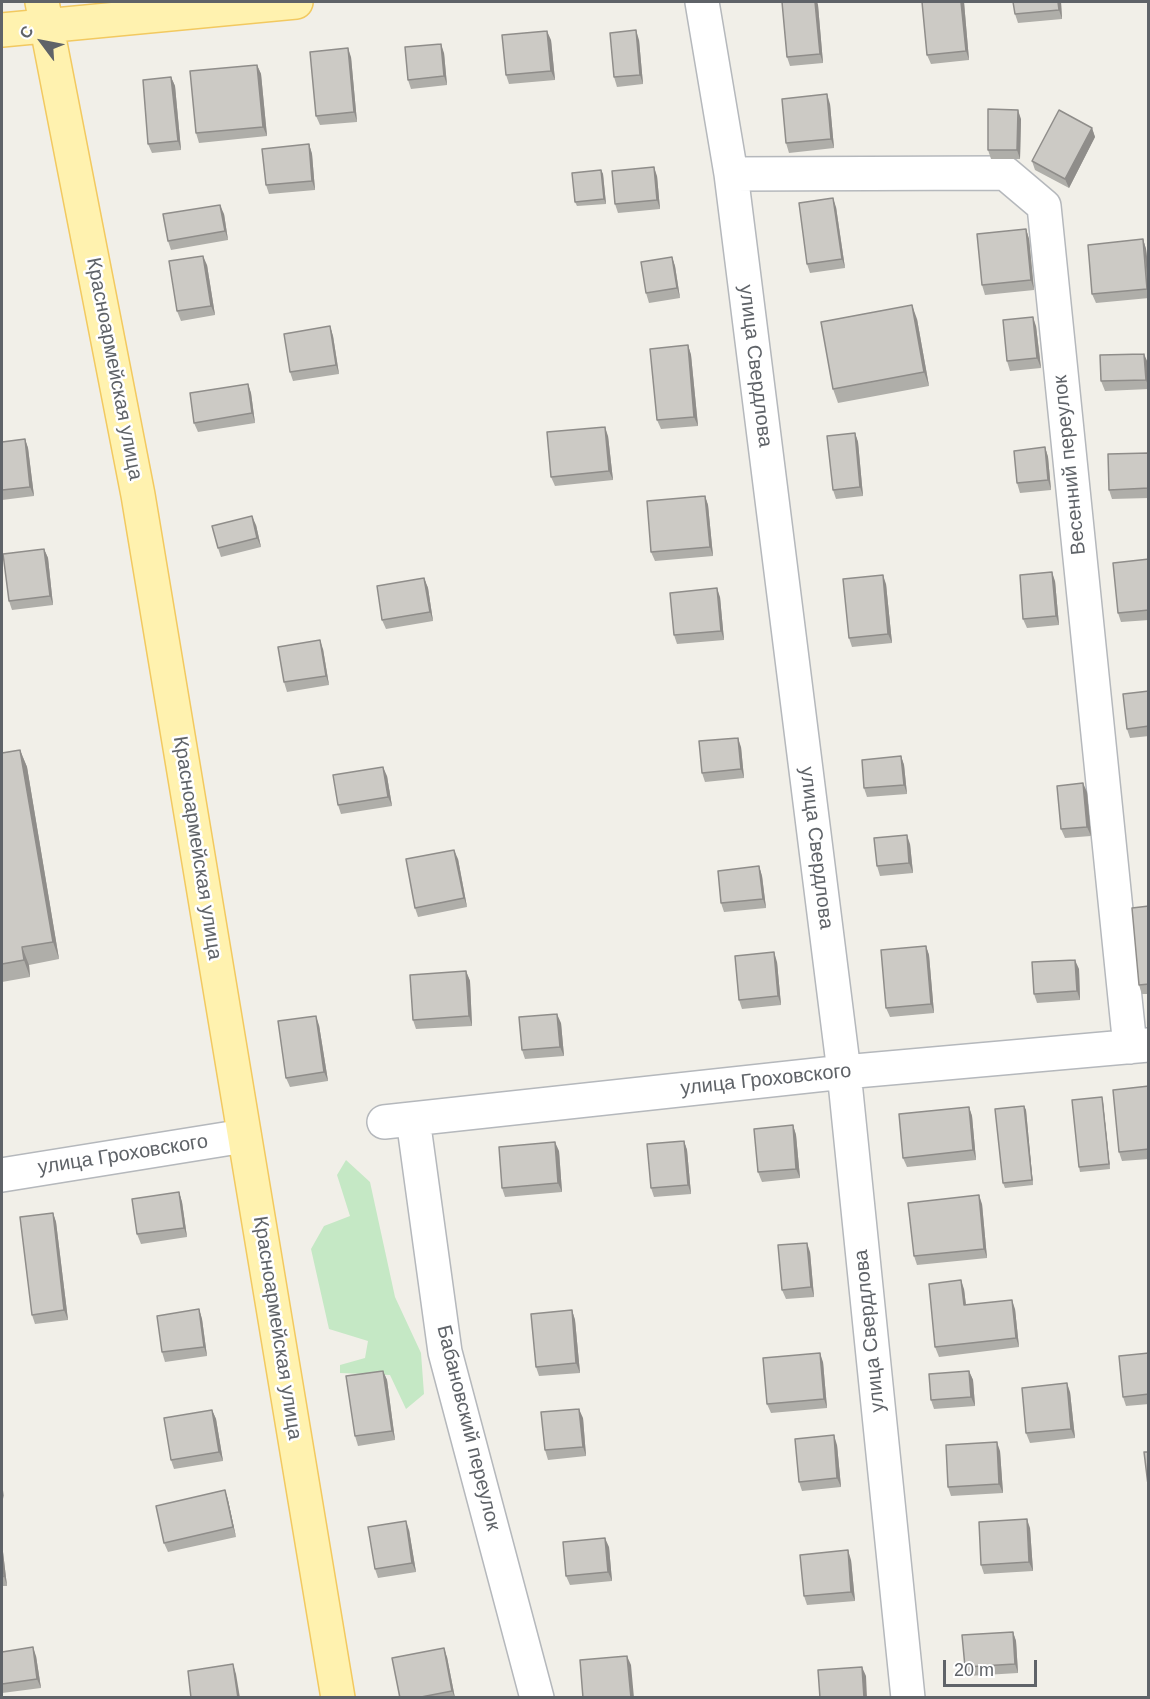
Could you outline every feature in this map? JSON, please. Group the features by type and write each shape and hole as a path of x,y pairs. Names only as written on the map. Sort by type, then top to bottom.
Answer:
{"main road":[{"path":"2,30 44,13 285,2"},
{"name":"Красноармейская улица","path":"44,13 138,495 338,1698"}],"street":[{"name":"улица Свердлова","path":"702,2 731,174 844,1072 908,1698"},
{"name":"Весенний переулок","path":"731,174 1005,173 1044,206 1139,1046"},
{"name":"улица Гроховского","path":"399,1121 844,1072 1139,1046"},
{"name":"Бабановский переулок","path":"399,1121 445,1352 537,1698"},
{"name":"улица Гроховского","path":"2,1175 244,1136"}],"green space":[{"path":"346,1160 370,1182 395,1297 421,1353 424,1394 406,1409 390,1375 340,1373 340,1365 365,1358 368,1341 329,1329 311,1249 324,1226 350,1216 337,1175"}],"building":[{"path":"782,2 815,2 820,54 787,57"},
{"path":"922,2 961,2 966,51 927,55"},
{"path":"1013,2 1058,2 1059,10 1015,14"},
{"path":"636,30 640,75 614,77 610,33"},
{"path":"547,31 551,71 506,75 502,35"},
{"path":"441,44 444,76 408,80 405,47"},
{"path":"348,48 354,112 316,116 310,52"},
{"path":"257,65 263,127 196,133 190,71"},
{"path":"171,77 178,141 148,144 143,80"},
{"path":"827,94 831,139 786,143 782,99"},
{"path":"988,109 1018,110 1017,150 988,150"},
{"path":"1059,110 1092,128 1065,179 1032,161"},
{"path":"309,144 312,181 266,185 262,149"},
{"path":"654,167 657,200 615,204 612,171"},
{"path":"601,170 604,199 575,202 572,173"},
{"path":"833,198 842,259 807,264 799,203"},
{"path":"220,205 225,231 168,241 163,214"},
{"path":"1026,229 1031,280 982,285 977,234"},
{"path":"1143,239 1147,289 1092,294 1088,245"},
{"path":"203,256 211,306 177,311 169,261"},
{"path":"672,257 677,288 646,293 641,262"},
{"path":"912,305 924,372 833,389 821,322"},
{"path":"1033,317 1037,358 1007,361 1003,320"},
{"path":"330,326 336,365 290,372 284,334"},
{"path":"688,345 694,417 657,420 650,349"},
{"path":"1144,354 1146,380 1101,381 1100,355"},
{"path":"248,384 252,413 194,423 190,393"},
{"path":"605,427 609,471 551,477 547,432"},
{"path":"855,433 860,487 833,490 827,436"},
{"path":"25,439 30,487 2,490 2,442"},
{"path":"1045,447 1048,480 1017,483 1014,451"},
{"path":"1149,453 1149,488 1109,490 1108,454"},
{"path":"705,496 710,547 651,552 647,501"},
{"path":"252,516 257,538 218,548 212,526"},
{"path":"44,549 50,596 9,601 3,554"},
{"path":"1149,559 1149,610 1118,613 1113,563"},
{"path":"1052,572 1056,616 1023,619 1020,575"},
{"path":"883,575 888,634 849,638 843,579"},
{"path":"424,578 430,612 382,620 377,586"},
{"path":"717,588 721,631 674,635 670,593"},
{"path":"320,640 326,676 284,682 278,647"},
{"path":"1149,691 1149,726 1127,729 1123,694"},
{"path":"738,738 741,769 702,773 699,741"},
{"path":"20,750 53,942 22,947 24,960 2,964 2,753"},
{"path":"901,756 904,785 864,788 862,760"},
{"path":"383,767 388,797 338,805 333,775"},
{"path":"1083,783 1087,827 1061,829 1057,786"},
{"path":"907,835 909,863 877,866 874,838"},
{"path":"454,850 464,898 415,908 406,859"},
{"path":"759,866 763,899 721,903 718,871"},
{"path":"1149,906 1149,984 1139,985 1132,908"},
{"path":"926,946 931,1004 886,1008 881,950"},
{"path":"774,952 778,996 739,1000 735,956"},
{"path":"1075,960 1077,991 1034,994 1032,962"},
{"path":"466,971 469,1016 413,1020 410,975"},
{"path":"557,1014 560,1047 522,1050 519,1017"},
{"path":"316,1016 324,1072 286,1078 278,1021"},
{"path":"1149,1086 1149,1149 1119,1152 1113,1090"},
{"path":"1102,1097 1109,1164 1079,1167 1072,1100"},
{"path":"1024,1106 1032,1180 1003,1183 995,1109"},
{"path":"969,1107 973,1150 903,1158 899,1114"},
{"path":"793,1125 796,1169 758,1172 754,1129"},
{"path":"684,1141 688,1185 651,1188 647,1144"},
{"path":"555,1142 558,1183 502,1188 499,1147"},
{"path":"179,1192 184,1228 137,1234 132,1199"},
{"path":"979,1195 984,1249 914,1256 908,1203"},
{"path":"53,1213 64,1310 32,1315 20,1217"},
{"path":"807,1243 811,1287 782,1290 778,1245"},
{"path":"961,1280 964,1305 1012,1300 1016,1338 935,1347 929,1284"},
{"path":"199,1309 204,1347 162,1352 157,1316"},
{"path":"572,1310 576,1363 536,1367 531,1314"},
{"path":"820,1353 824,1399 767,1404 763,1358"},
{"path":"1149,1353 1149,1394 1123,1397 1119,1356"},
{"path":"383,1371 392,1431 355,1436 346,1376"},
{"path":"969,1371 971,1397 931,1400 929,1374"},
{"path":"1067,1383 1071,1429 1026,1433 1022,1388"},
{"path":"579,1409 583,1447 545,1450 541,1412"},
{"path":"212,1410 219,1452 171,1460 164,1418"},
{"path":"834,1435 837,1478 799,1482 795,1439"},
{"path":"997,1442 999,1484 948,1487 946,1445"},
{"path":"1144,1452 1149,1452 1149,1493"},
{"path":"225,1490 233,1527 164,1543 156,1506"},
{"path":"1027,1519 1029,1562 981,1565 979,1522"},
{"path":"406,1521 412,1563 375,1569 368,1527"},
{"path":"605,1538 608,1572 566,1576 563,1542"},
{"path":"848,1550 851,1592 804,1596 800,1555"},
{"path":"1013,1632 1015,1664 965,1667 962,1635"},
{"path":"33,1647 37,1679 2,1684 2,1652"},
{"path":"444,1648 452,1691 416,1698 400,1698 392,1658"},
{"path":"627,1656 631,1698 583,1698 580,1660"},
{"path":"233,1664 238,1698 191,1698 188,1671"},
{"path":"862,1667 864,1698 820,1698 818,1670"}]}
